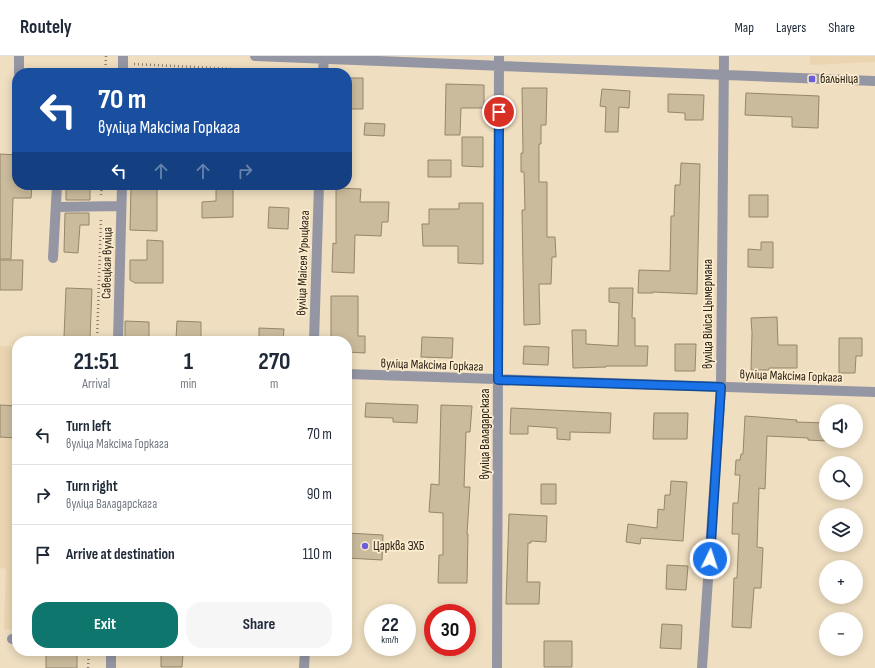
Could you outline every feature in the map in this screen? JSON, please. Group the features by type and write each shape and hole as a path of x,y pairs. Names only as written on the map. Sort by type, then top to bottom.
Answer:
{"street":[{"path":"19,56 19,68"},
{"path":"255,56 499,61 597,71 875,81"},
{"name":"вуліца Віліса Цымермана","path":"702,668 721,387 724,56"},
{"path":"323,68 324,58"},
{"name":"вуліца Валадарскага","path":"497,668 499,61"},
{"path":"53,258 57,190"},
{"name":"Савецкая вуліца","path":"118,336 122,190"},
{"name":"вуліца Маісея Урыцкага","path":"314,336 319,190"},
{"path":"56,206 121,206"},
{"name":"вуліца Максіма Горкага","path":"352,374 875,392"},
{"path":"111,656 111,668"},
{"path":"304,668 305,656"}],"path":[{"path":"106,56 106,68"},
{"path":"106,64 216,68"},
{"path":"97,336 102,190"},
{"path":"88,656 88,668"}],"shaded area":[{"path":"810,56 875,56 875,62 810,65"},
{"path":"0,346 12,347 12,630 4,629 6,569 0,568"}],"building":[{"path":"352,78 363,78 363,109 352,109"},
{"path":"446,84 484,85 484,108 461,108 460,135 445,135"},
{"path":"522,88 547,88 546,125 541,125 541,144 539,144 539,182 547,182 547,237 555,237 556,257 552,257 551,284 539,284 540,324 524,325 522,210 525,210 524,172 521,172 521,153 523,153"},
{"path":"602,89 630,91 629,108 619,107 618,132 605,132 606,107 600,106"},
{"path":"746,93 819,96 818,128 792,127 792,117 745,115"},
{"path":"668,94 704,95 703,120 685,120 685,113 668,112"},
{"path":"365,123 385,124 384,136 364,135"},
{"path":"462,137 483,137 483,167 462,166"},
{"path":"0,154 12,155 12,190 32,190 31,198 13,198 11,259 0,259"},
{"path":"428,160 451,160 451,177 428,177"},
{"path":"681,163 700,164 697,294 653,292 638,293 639,270 670,271 671,216 674,216 675,185 680,185"},
{"path":"361,189 360,202 389,202 388,222 382,222 381,236 355,235 354,273 332,272 333,243 336,244 336,190"},
{"path":"66,190 90,190 90,200 66,200"},
{"path":"131,190 157,190 157,231 130,230"},
{"path":"216,190 233,190 233,217 202,218 202,202 216,201"},
{"path":"749,195 768,195 768,217 749,217"},
{"path":"459,203 483,203 483,264 458,263 458,246 423,246 422,224 429,224 429,209 459,209"},
{"path":"269,207 289,208 288,229 268,228"},
{"path":"65,213 89,213 89,225 80,225 78,253 64,252"},
{"path":"147,240 163,241 163,283 135,283 130,280 130,260 147,260"},
{"path":"761,242 773,242 773,268 748,267 748,249 761,250"},
{"path":"0,260 23,260 22,290 0,290"},
{"path":"66,288 92,289 90,336 64,336"},
{"path":"609,288 633,288 632,318 635,318 635,346 648,346 647,366 573,368 572,330 586,330 586,344 618,346 619,303 609,302"},
{"path":"331,296 358,296 358,336 365,336 365,353 352,352 352,336 331,336"},
{"path":"777,317 778,345 797,345 797,368 769,368 769,370 751,370 751,318"},
{"path":"125,321 149,322 149,336 125,336"},
{"path":"177,321 201,322 201,336 176,336"},
{"path":"259,328 284,329 283,336 259,336"},
{"path":"422,337 453,338 452,358 421,357"},
{"path":"839,338 862,338 862,356 856,356 855,373 839,373"},
{"path":"675,344 696,344 695,371 675,371"},
{"path":"524,346 549,347 548,365 523,364"},
{"path":"366,403 418,405 417,423 393,422 393,418 365,417"},
{"path":"0,405 12,406 12,438 0,437"},
{"path":"441,405 472,406 470,432 466,432 464,487 470,487 467,534 467,583 438,583 439,555 443,555 443,513 429,512 431,484 439,485"},
{"path":"511,408 611,413 610,433 570,432 570,440 557,439 557,428 528,426 528,434 510,434"},
{"path":"654,413 688,413 687,439 653,439"},
{"path":"745,416 797,420 796,422 819,423 819,441 808,440 808,438 767,436 765,489 759,488 757,547 763,548 761,588 754,588 751,628 732,627 734,578 737,578 739,534 732,534 733,503 738,503 740,475 735,475 736,460 740,460 741,454 743,454"},
{"path":"671,481 687,482 683,541 641,538 640,544 626,542 628,524 657,528 658,509 664,510 665,495 670,495"},
{"path":"541,484 556,484 556,504 541,504"},
{"path":"509,514 547,516 546,542 531,541 531,543 528,543 527,582 540,582 539,604 506,604"},
{"name":"Царква ЭХБ","path":"352,533 383,535 382,560 352,558"},
{"path":"667,565 688,566 686,590 666,589"},
{"path":"662,624 682,625 681,649 660,648"},
{"path":"544,641 572,641 572,667 544,667"},
{"path":"46,656 77,656 77,668 46,668"},
{"path":"161,656 183,656 182,667 161,667"}],"place":[{"name":"бальніца","path":"812,79"},
{"name":"Царква ЭХБ","path":"365,546"}],"route":[{"path":"499,112 498,380 721,387 710,559"}]}
